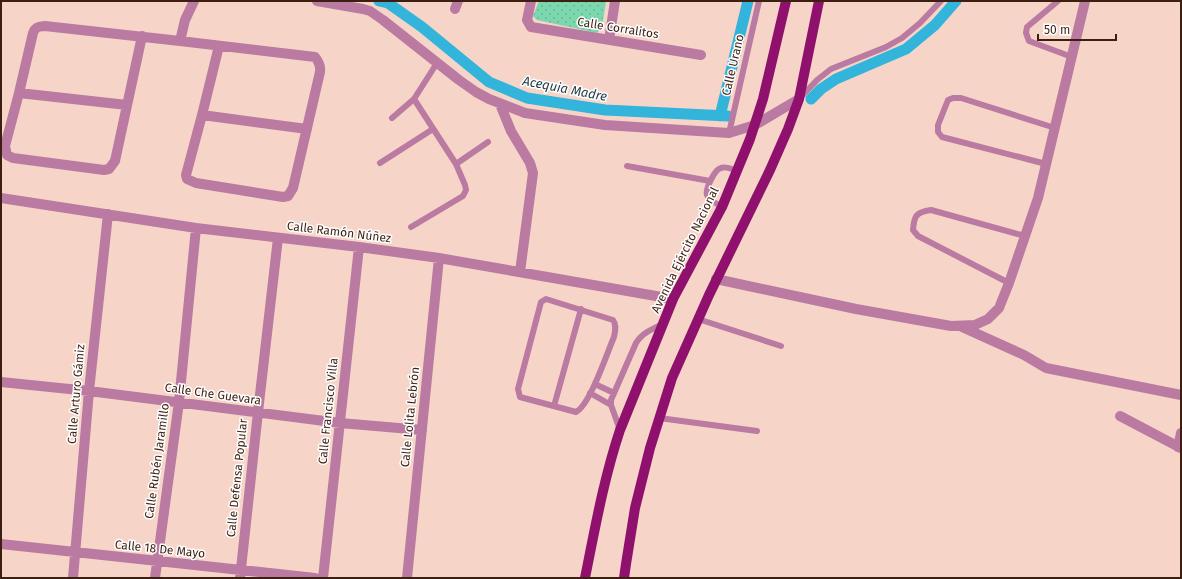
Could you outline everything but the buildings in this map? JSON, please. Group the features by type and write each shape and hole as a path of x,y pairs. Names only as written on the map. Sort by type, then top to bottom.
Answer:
{"main road":[{"name":"Avenida Ejército Nacional","path":"585,578 596,522 613,452 620,430 673,298 722,207 755,125 763,99 786,1"},
{"path":"624,578 635,508 650,448 672,378 716,280 770,170 788,128 799,99 819,1"}],"street":[{"path":"180,40 185,20 194,1"},
{"path":"317,1 370,11 476,92 500,104 525,113 605,125 729,133 755,125 799,99"},
{"name":"Calle Corralitos","path":"531,1 527,20 531,27 701,55"},
{"path":"609,40 616,1"},
{"path":"716,280 856,309 951,326 975,325 988,319 999,308 1038,198 1085,1"},
{"path":"142,36 115,161 109,169 104,170 13,158 7,155 5,146 34,29 38,26 45,26 142,36 180,40 315,57 319,62 320,72 293,188 288,196 283,197 196,183 187,179 186,175 219,46"},
{"path":"19,93 127,105"},
{"path":"500,104 509,127 530,163 533,173 520,272"},
{"path":"202,115 307,129"},
{"name":"Calle Ramón Núñez","path":"1,198 196,228 439,258 673,298"},
{"name":"Calle Arturo Gámiz","path":"73,578 89,391 108,214"},
{"name":"Calle Rubén Jaramillo","path":"155,578 156,561 178,402 196,228"},
{"name":"Calle Defensa Popular","path":"240,574 278,238"},
{"name":"Calle Francisco Villa","path":"323,578 359,247"},
{"name":"Calle Lolita Lebrón","path":"407,578 439,258"},
{"path":"960,326 1024,355 1046,368 1181,395"},
{"name":"Calle Che Guevara","path":"1,382 89,391 340,423 422,430"},
{"path":"1120,416 1180,441"},
{"name":"Calle 18 De Mayo","path":"1,544 156,561 240,574 315,578"}],"lane":[{"name":"Calle Urano","path":"729,133 758,1"},
{"path":"799,99 817,80 831,69 886,47 902,38 920,23 941,1"},
{"path":"1058,1 1027,27 1026,33 1029,41 1072,57"},
{"path":"392,118 414,99 437,63"},
{"path":"1046,164 942,137 938,132 938,125 948,100 953,98 961,98 1055,128"},
{"path":"411,226 463,196 466,190 465,184 456,164 414,99"},
{"path":"380,163 433,129"},
{"path":"456,164 488,142"},
{"path":"627,166 710,181"},
{"path":"722,207 707,195 706,192 710,181 719,168 723,167 736,171"},
{"path":"1009,283 918,236 913,230 914,219 921,212 930,210 1025,236"},
{"path":"549,299 613,320 615,325 614,337 595,384 581,408 576,412 520,397 518,389 541,302 543,300 549,299"},
{"path":"554,406 581,309"},
{"path":"698,319 781,346"},
{"path":"620,430 611,406 614,393 639,338 643,334 663,324"},
{"path":"595,384 614,393"},
{"path":"590,393 611,406"},
{"path":"659,418 757,431"}],"green space":[{"path":"539,1 606,1 602,27 597,33 537,20 533,16"}],"waterway":[{"name":"Acequia Madre","path":"379,1 388,3 422,27 489,82 527,98 605,110 728,116"},
{"path":"720,116 748,1"},
{"name":"Acequia Madre","path":"811,99 821,89 836,79 906,49 935,25 956,1"}]}
